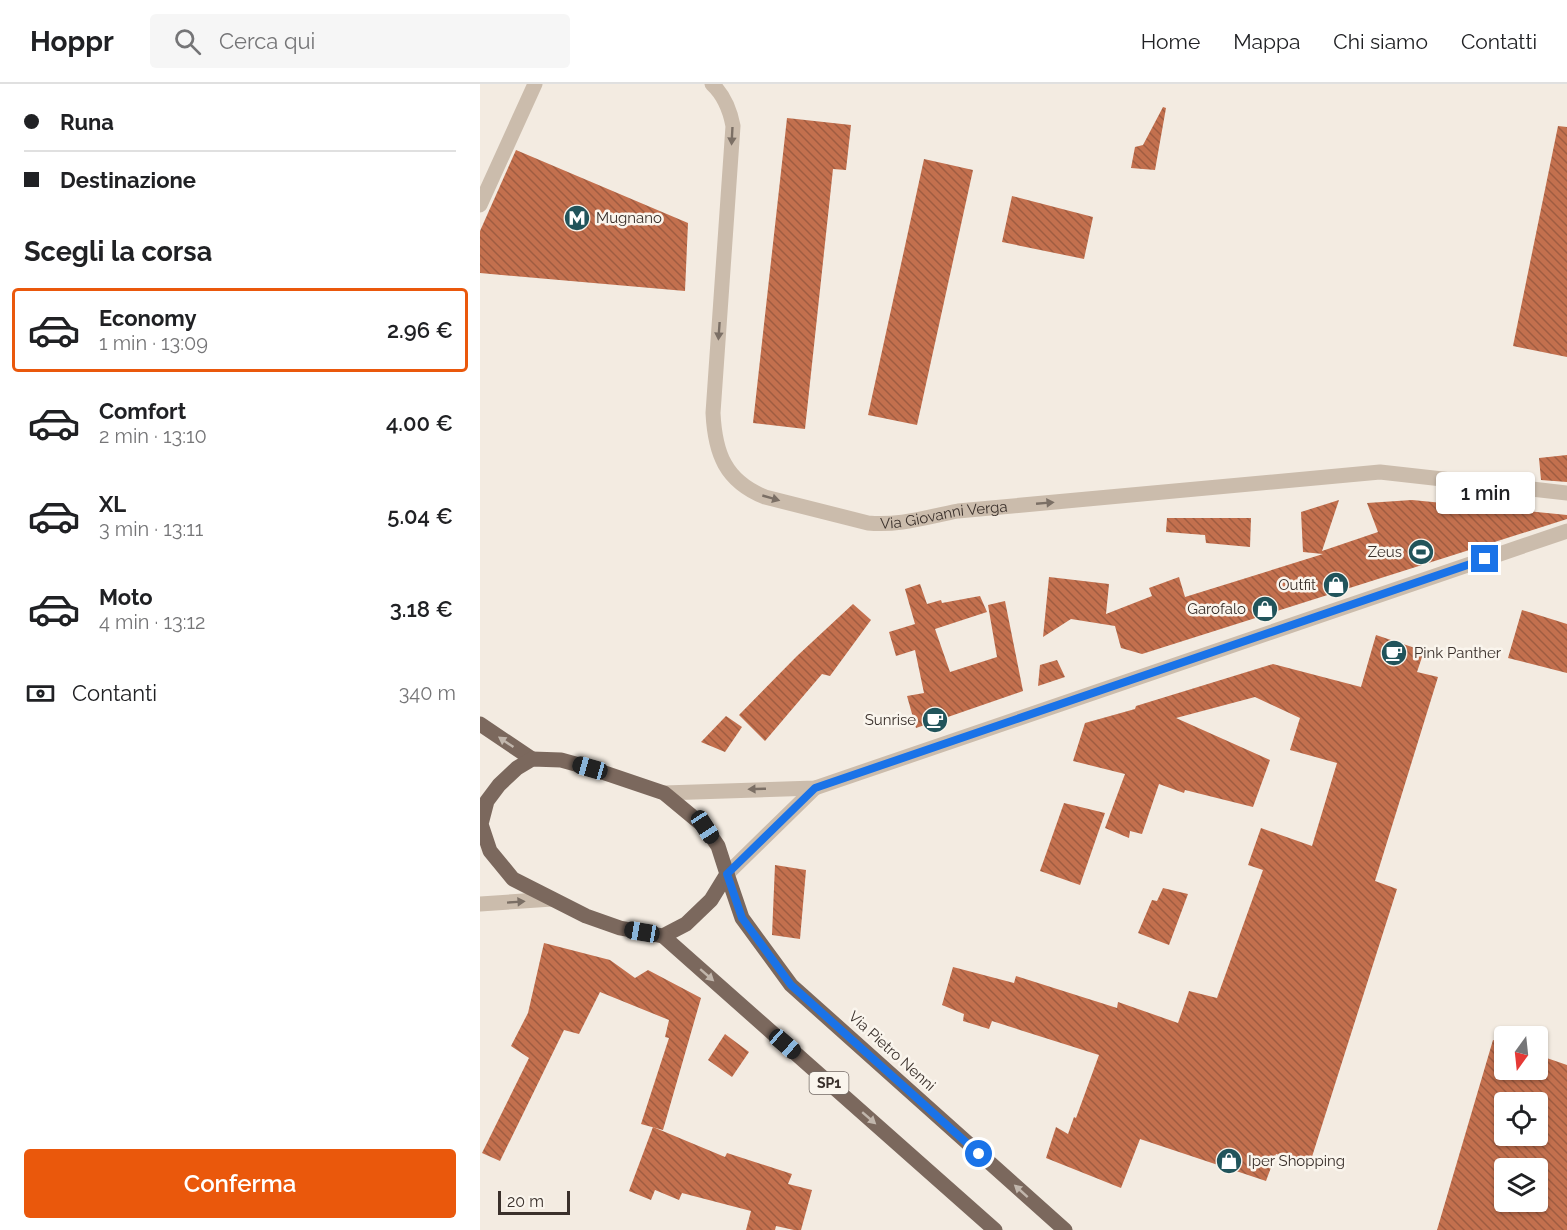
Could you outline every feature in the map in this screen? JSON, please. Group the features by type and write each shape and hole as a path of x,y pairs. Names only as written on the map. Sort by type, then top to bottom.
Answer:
{"main road":[{"path":"480,724 532,759"},
{"path":"532,759 561,759 664,793 705,827 718,846 727,874 711,900 686,924 663,936 620,928 586,916 513,879 490,852 480,824 487,801 499,785 517,768 532,759"},
{"name":"Via Pietro Nenni","path":"727,874 742,918 791,985 1065,1230"},
{"name":"SP1","path":"663,936 995,1230"}],"street":[{"path":"480,205 535,84"},
{"name":"Via Giovanni Verga","path":"712,84 724,98 733,126 713,413 714,428 721,458 739,482 752,492 868,523 881,524 909,522 958,511 1380,472 1567,493"},
{"path":"664,793 815,788 1567,531"},
{"path":"727,874 815,788"},
{"path":"480,904 552,899"}],"building":[{"path":"1163,107 1166,108 1155,170 1131,168 1135,147 1143,145"},
{"path":"787,118 851,125 846,170 833,169 805,429 753,423"},
{"path":"1558,126 1567,127 1567,357 1513,346"},
{"path":"516,150 688,223 685,291 480,273 480,231"},
{"path":"924,159 973,170 917,425 868,415"},
{"path":"1012,196 1093,217 1084,259 1002,242"},
{"path":"1567,455 1567,482 1541,480 1539,458"},
{"path":"1339,500 1322,551 1378,532 1367,503 1412,500 1567,515 1567,519 1142,654 1121,648 1115,626 1071,619 1043,637 1049,577 1109,584 1106,614 1152,596 1149,588 1179,577 1185,597 1323,554 1303,552 1301,512"},
{"path":"1167,518 1251,518 1250,547 1206,543 1205,535 1166,532"},
{"path":"920,584 927,604 941,600 942,603 980,596 987,612 935,629 950,672 997,657 988,605 1005,601 1023,691 916,728 907,696 924,693 915,650 896,656 889,632 915,624 905,589"},
{"path":"853,604 871,620 830,676 822,674 765,741 739,715 797,656"},
{"path":"1522,610 1567,624 1567,673 1508,658"},
{"path":"1376,635 1424,651 1417,672 1438,677 1375,881 1397,889 1310,1163 1276,1154 1266,1181 1140,1139 1121,1188 1046,1158 1056,1127 1068,1134 1099,1055 992,1021 989,1029 963,1021 964,1014 942,1005 953,967 1014,983 1016,976 1117,1008 1118,1002 1178,1023 1189,991 1217,998 1263,870 1248,865 1261,828 1312,846 1337,763 1290,750 1300,718 1255,697 1176,718 1270,760 1253,807 1185,790 1184,793 1159,784 1142,834 1130,831 1129,838 1105,828 1125,774 1073,761 1085,723 1273,664 1361,687"},
{"path":"1057,660 1065,677 1038,686 1040,665"},
{"path":"726,716 742,727 725,752 701,742"},
{"path":"1064,803 1105,813 1080,885 1040,871"},
{"path":"775,865 806,870 800,939 772,935"},
{"path":"1163,888 1188,894 1169,945 1138,933 1152,900 1157,901"},
{"path":"544,943 610,960 635,978 648,970 701,998 663,1130 641,1124 669,1038 665,1037 669,1020 600,992 579,1034 564,1030 500,1161 482,1153 529,1058 511,1046 528,1013"},
{"path":"725,1034 749,1052 732,1077 708,1060"},
{"path":"1493,1040 1494,1080 1548,1080 1548,1058 1567,1065 1567,1230 1437,1230"},
{"path":"653,1127 725,1157 727,1153 792,1174 788,1184 812,1190 801,1230 776,1226 775,1230 746,1230 751,1211 682,1193 679,1200 655,1190 651,1200 629,1191"}],"place":[{"name":"Mugnano","path":"577,218"},
{"name":"Zeus","path":"1421,552"},
{"name":"Outfit","path":"1336,585"},
{"name":"Garofalo","path":"1265,609"},
{"name":"Pink Panther","path":"1394,653"},
{"name":"Sunrise","path":"935,720"},
{"name":"Iper Shopping","path":"1229,1161"}],"route":[{"path":"979,1154 791,985 742,918 727,874 815,788 1485,559"}]}
